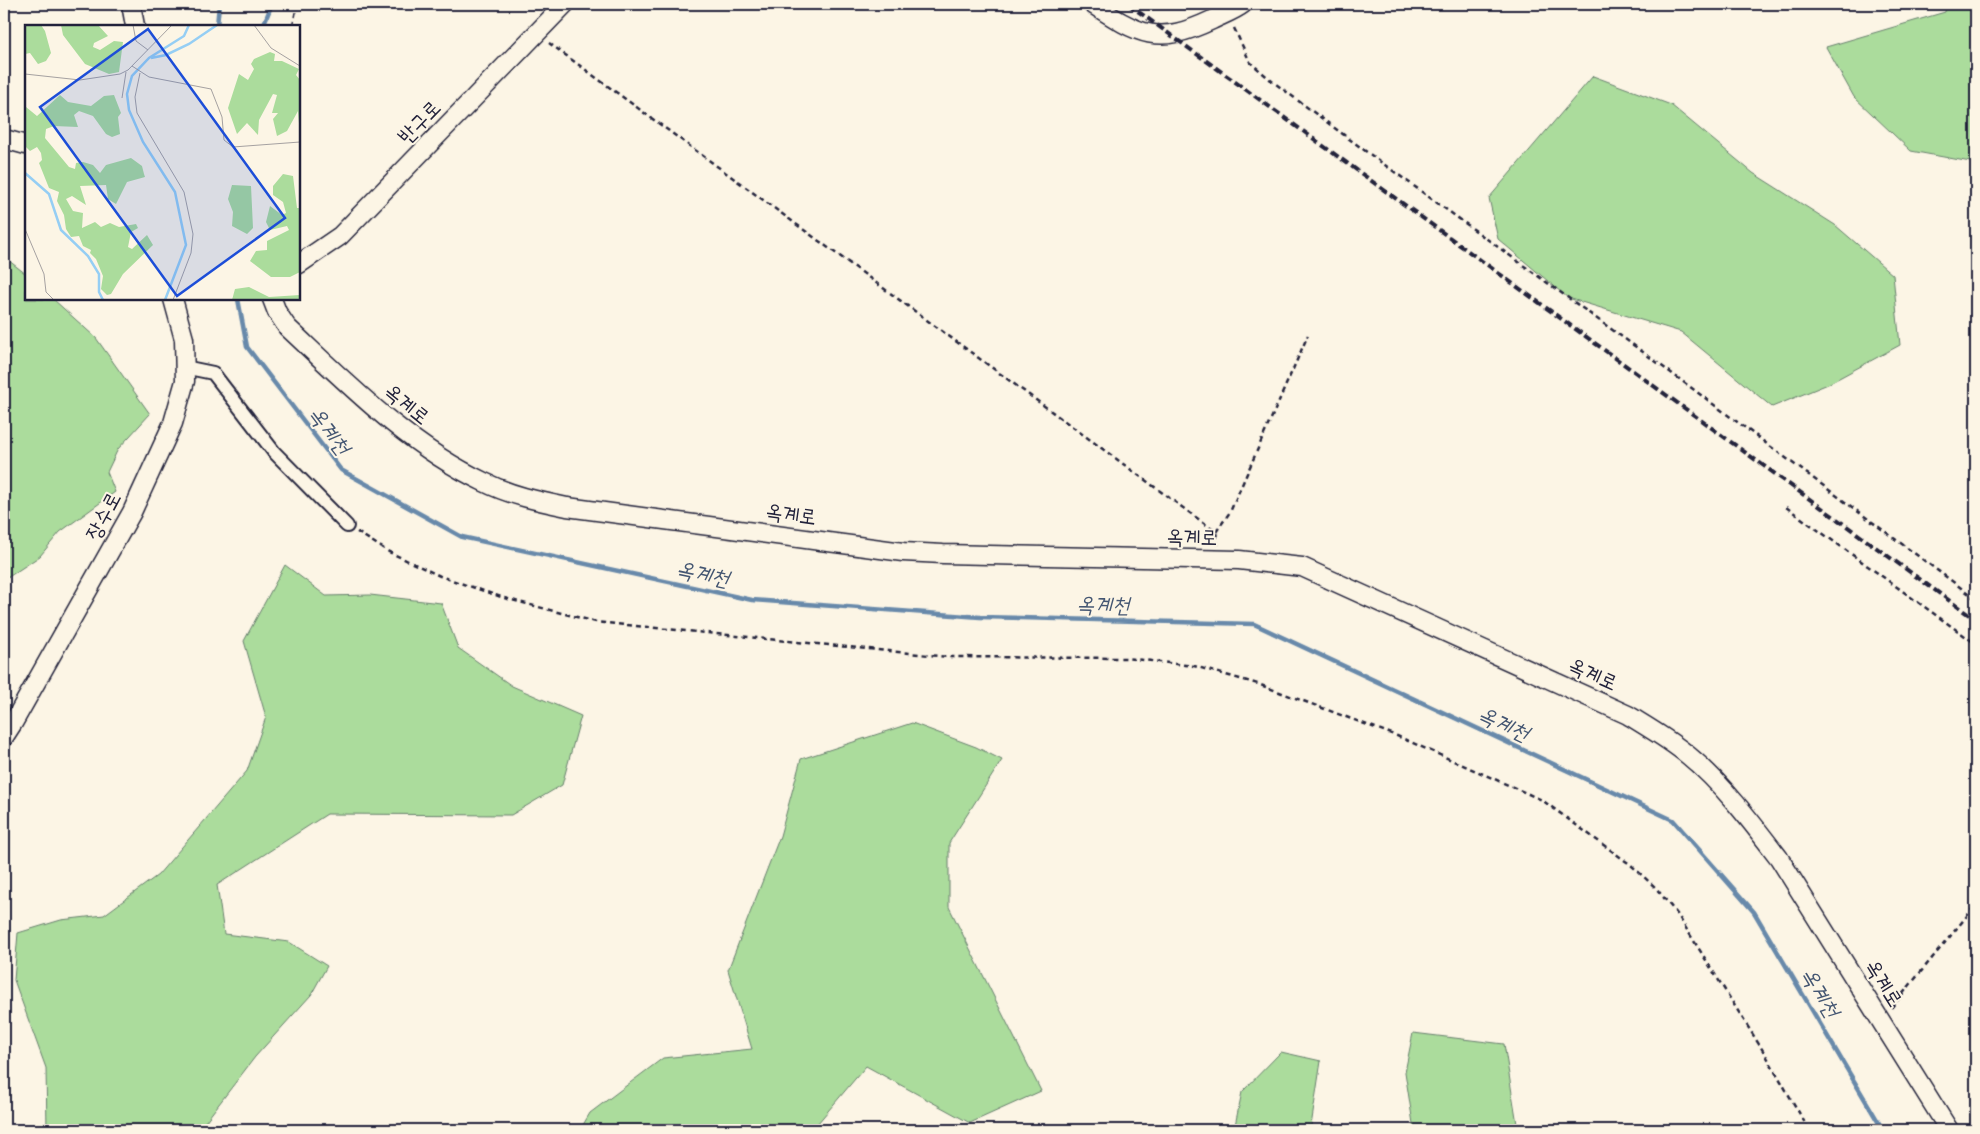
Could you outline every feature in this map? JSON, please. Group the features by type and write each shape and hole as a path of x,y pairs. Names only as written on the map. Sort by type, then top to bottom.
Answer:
{"street":[{"path":"131,4 135,25"},
{"name":"반구로","path":"300,263 340,236 565,4"},
{"path":"1092,4 1117,20 1143,33 1170,35 1198,26 1243,4"},
{"path":"4,139 25,145"},
{"name":"장수로","path":"4,737 132,512 173,423 185,381 184,339 173,300"},
{"name":"옥계로","path":"272,300 277,312 287,327 401,431 484,482 526,498 567,507 903,552 1220,560 1302,567 1628,715 1660,734 1691,757 1751,821 1779,858 1950,1130"},
{"path":"184,367 213,373 274,452 347,526"}],"path":[{"path":"293,25 298,4"},
{"path":"1227,12 1250,62 1272,81 1976,599"},
{"path":"536,33 1216,532"},
{"path":"1220,560 1216,532 1230,512 1308,335"},
{"path":"1786,507 1976,644"},
{"path":"347,526 389,552 440,576 504,598 596,622 949,657 1126,658 1194,666 1258,684 1397,736 1542,800 1631,865 1656,888 1677,914 1767,1057 1809,1130"},
{"path":"1880,1020 1976,905"}],"green space":[{"path":"1946,4 1976,4 1976,163 1911,151 1854,97 1826,47 1945,12"},
{"path":"1593,76 1671,105 1753,173 1835,225 1893,275 1900,345 1828,384 1772,407 1681,332 1568,298 1498,239 1489,198"},
{"path":"4,257 25,273 25,300 54,300 96,338 150,414 118,449 107,472 115,492 60,532 40,556 4,578"},
{"path":"285,565 326,596 370,595 441,603 458,648 512,686 581,716 562,785 511,815 327,814 217,885 224,934 289,942 327,966 311,995 255,1057 199,1130 47,1130 46,1068 14,980 18,933 61,920 104,915 158,875 247,771 266,717 244,641"},
{"path":"912,723 976,747 1002,760 949,843 949,907 1041,1091 970,1123 866,1066 812,1130 580,1130 590,1113 663,1058 752,1049 728,970 780,836 801,759"},
{"path":"1413,1033 1504,1044 1518,1130 1414,1130 1405,1072"},
{"path":"1281,1052 1321,1061 1311,1126 1314,1130 1234,1130 1242,1092"}],"waterway":[{"name":"옥계천","path":"217,25 219,4"},
{"path":"263,25 272,4"},
{"name":"옥계천","path":"238,300 247,347 341,470 462,537 752,600 980,617 1254,624 1673,820 1754,912 1883,1130"}],"railway":[{"path":"1128,4 1976,620"}]}
